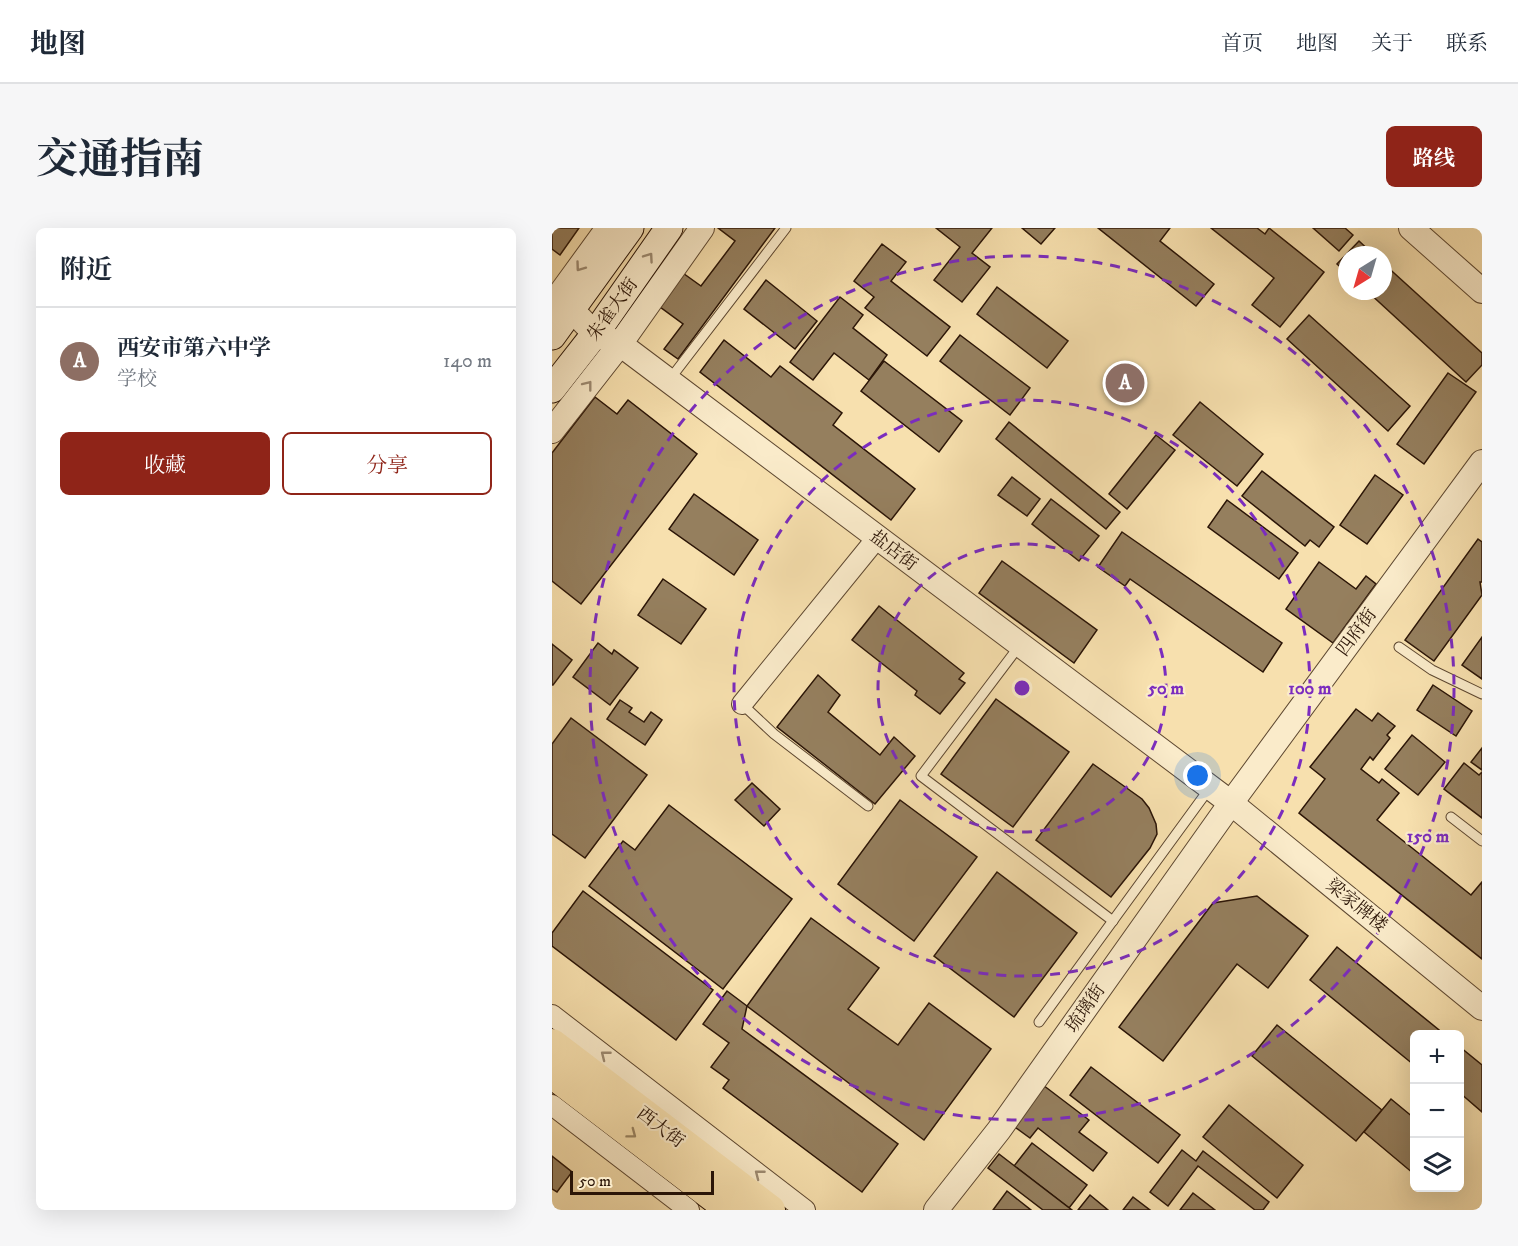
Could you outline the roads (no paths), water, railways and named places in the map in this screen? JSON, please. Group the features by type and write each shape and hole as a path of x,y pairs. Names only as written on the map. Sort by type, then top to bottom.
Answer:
{"main road":[{"name":"朱雀大街","path":"552,336 560,305 630,228"},
{"name":"朱雀大街","path":"552,389 595,334 669,228"},
{"name":"西大街","path":"552,1044 770,1210"},
{"name":"西大街","path":"552,1073 731,1210"}],"street":[{"path":"560,305 608,228"},
{"path":"552,431 620,345 702,228"},
{"path":"1411,228 1482,291"},
{"name":"盐店街","path":"560,305 595,334 620,345 669,381 1231,803"},
{"name":"四府街","path":"1231,803 1482,462"},
{"path":"742,704 877,538"},
{"name":"梁家牌楼","path":"1231,803 1482,1008"},
{"name":"琉璃街","path":"936,1210 999,1130 1231,803"},
{"path":"552,1015 806,1210"},
{"path":"552,1105 689,1210"}],"lane":[{"path":"669,381 786,228"},
{"path":"1020,645 921,776 1113,921"},
{"path":"1399,647 1432,670 1482,694"},
{"path":"742,704 774,734 868,806"},
{"path":"1039,1022 1211,788"},
{"path":"1452,817 1482,841"}],"place":[{"name":"西安市第六中学","path":"1125,383"}]}
